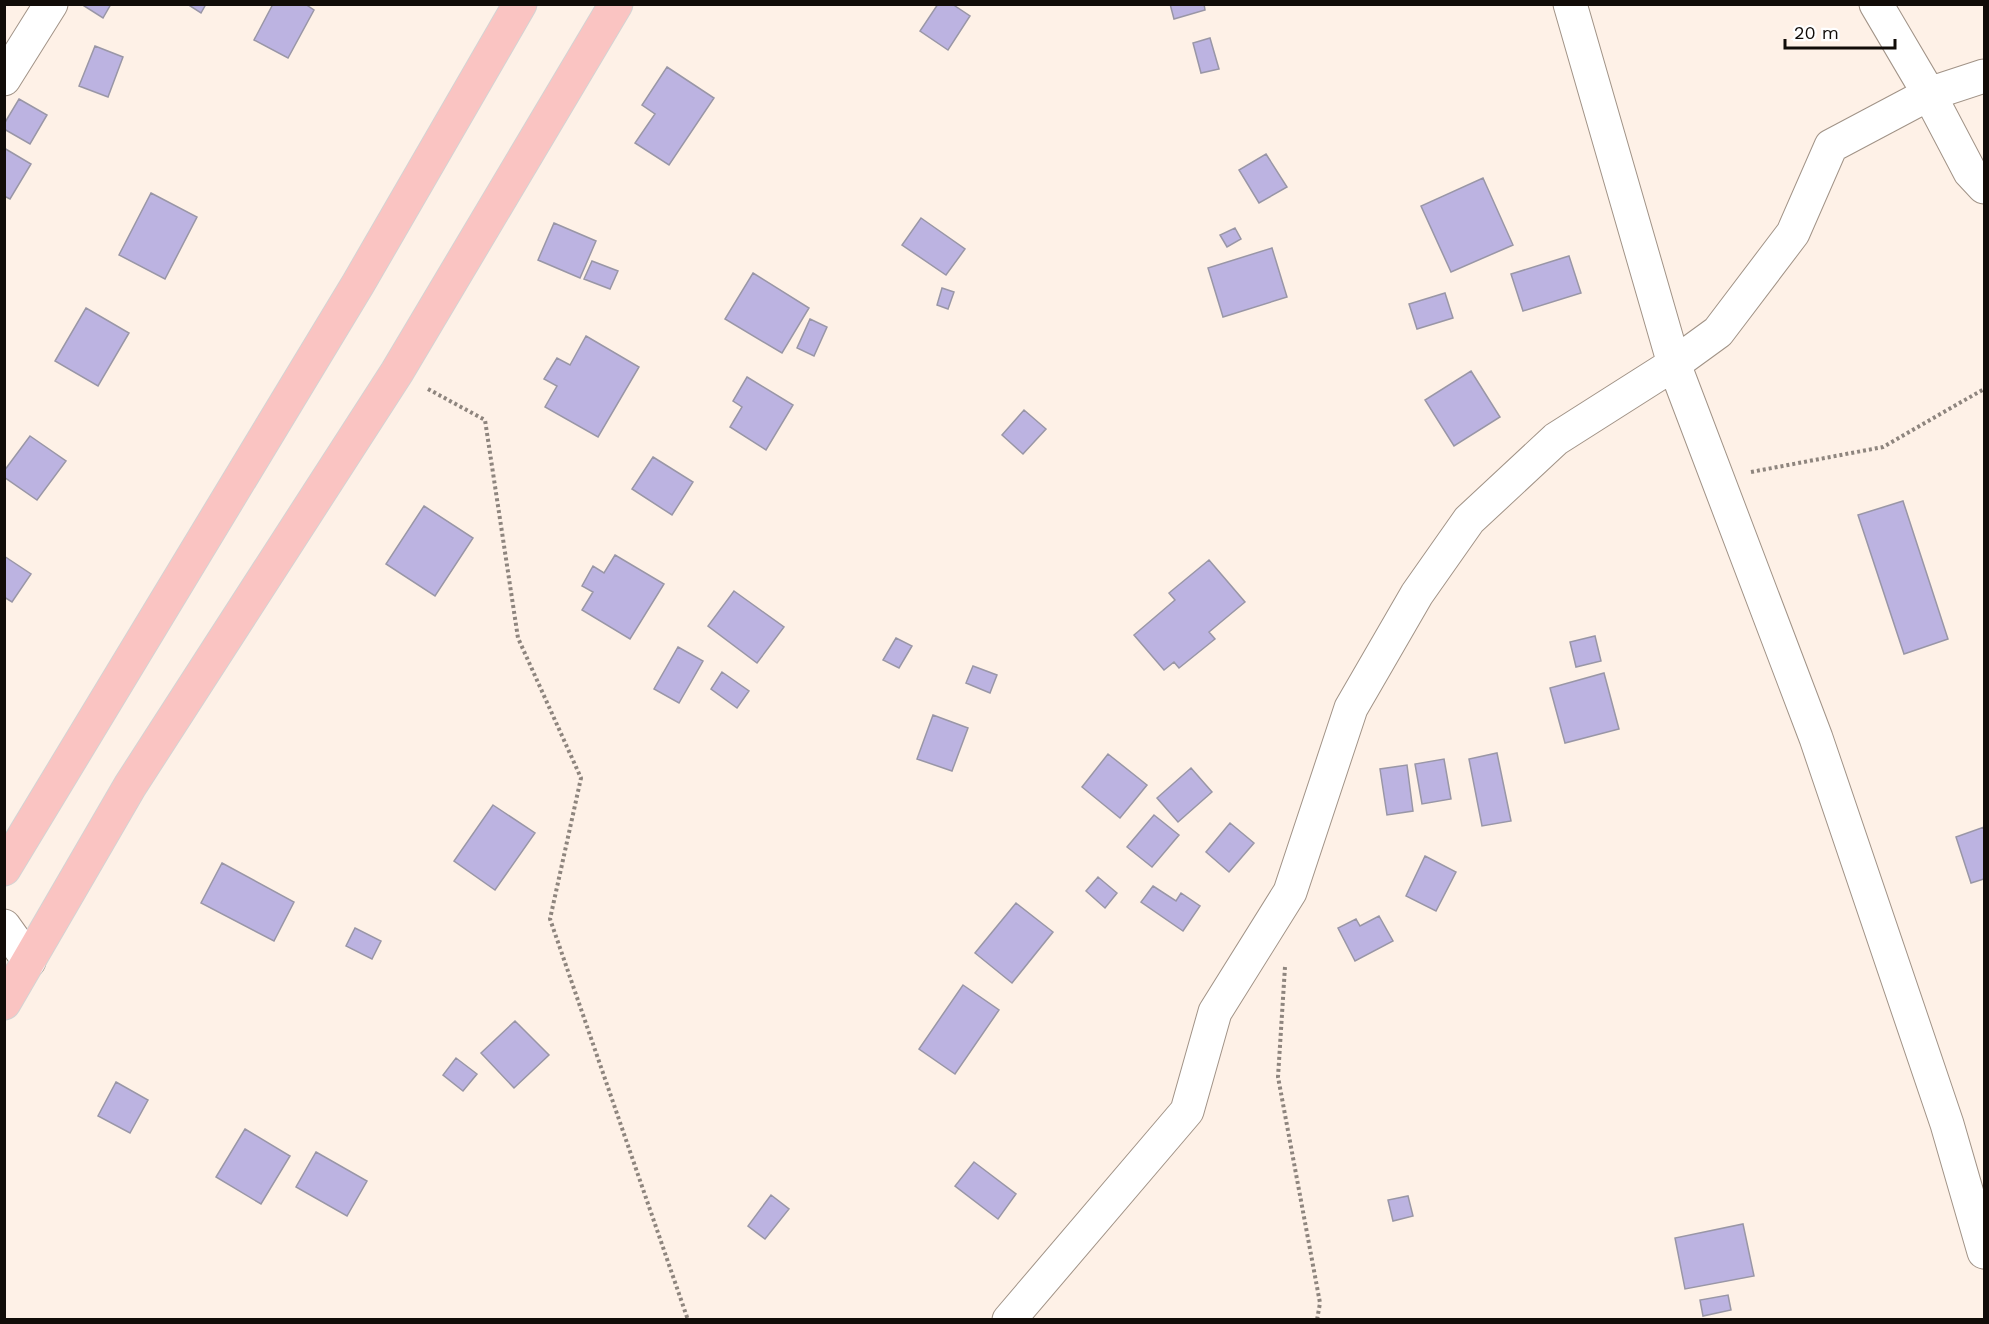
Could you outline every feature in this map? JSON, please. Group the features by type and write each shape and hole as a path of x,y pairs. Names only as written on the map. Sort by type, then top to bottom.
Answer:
{"main road":[{"path":"4,869 352,294 520,4"},
{"path":"4,1003 130,786 397,372 616,4"}],"street":[{"path":"4,79 51,4"},
{"path":"1570,4 1674,364 1816,738 1953,1142 1984,1252"},
{"path":"1876,4 1929,94 1970,172 1984,187"},
{"path":"1009,1320 1187,1111 1215,1011 1290,892 1351,708 1424,584 1469,520 1556,439 1674,364 1718,332 1793,233 1831,146 1929,94 1984,76"},
{"path":"4,926 29,960"}],"path":[{"path":"397,372 485,420 518,638 581,778 550,919 688,1320"},
{"path":"1718,478 1883,447 1984,388"},
{"path":"1286,961 1278,1077 1320,1303 1317,1320"}],"building":[{"path":"81,4 111,4 103,18"},
{"path":"187,4 206,4 201,13"},
{"path":"273,4 305,4 314,10 288,58 254,40"},
{"path":"938,4 952,4 970,16 948,50 920,31"},
{"path":"1170,4 1204,4 1205,10 1174,19"},
{"path":"1210,38 1219,69 1201,73 1193,43"},
{"path":"95,46 123,57 108,97 79,86"},
{"path":"667,67 714,98 669,165 635,143 655,114 642,105"},
{"path":"19,99 47,115 30,144 4,129 4,124"},
{"path":"4,148 31,164 10,199 4,196"},
{"path":"1266,154 1287,187 1259,203 1239,170"},
{"path":"1483,178 1513,245 1451,272 1421,206"},
{"path":"151,193 197,217 165,279 119,255"},
{"path":"921,218 965,249 946,275 902,245"},
{"path":"554,223 596,241 580,278 538,260"},
{"path":"1235,228 1241,239 1227,247 1220,235"},
{"path":"1272,248 1287,297 1223,317 1208,268"},
{"path":"1569,256 1581,293 1523,311 1511,274"},
{"path":"592,261 618,271 610,289 584,279"},
{"path":"753,273 809,308 782,353 725,319"},
{"path":"942,288 954,292 948,309 937,305"},
{"path":"1445,293 1453,318 1417,329 1409,304"},
{"path":"86,308 129,333 98,386 55,361"},
{"path":"810,319 827,327 814,356 797,348"},
{"path":"586,336 639,367 598,437 545,407 557,386 544,379 557,358 570,365"},
{"path":"1471,371 1500,417 1454,446 1425,400"},
{"path":"747,377 793,405 766,450 730,427 742,407 733,401"},
{"path":"1024,410 1046,429 1023,454 1002,435"},
{"path":"30,436 66,461 37,500 4,477 4,471"},
{"path":"653,457 693,482 672,515 632,489"},
{"path":"1903,501 1948,639 1904,654 1858,515"},
{"path":"424,506 473,538 435,596 386,564"},
{"path":"615,555 664,584 630,639 582,610 593,592 582,586 593,566 604,573"},
{"path":"4,556 31,574 12,602 4,597"},
{"path":"1209,560 1245,602 1209,632 1215,639 1179,668 1174,662 1164,670 1134,635 1175,600 1169,593"},
{"path":"734,591 784,627 757,663 708,626"},
{"path":"1595,636 1601,661 1576,667 1570,642"},
{"path":"896,638 912,646 899,668 883,660"},
{"path":"678,647 703,661 679,703 654,689"},
{"path":"973,666 997,675 990,693 966,683"},
{"path":"722,672 749,691 737,708 711,689"},
{"path":"1604,673 1619,729 1565,743 1550,688"},
{"path":"933,715 968,728 952,771 917,759"},
{"path":"1497,753 1511,821 1482,826 1469,759"},
{"path":"1108,754 1147,785 1120,818 1082,787"},
{"path":"1444,759 1451,799 1422,804 1415,764"},
{"path":"1407,765 1413,811 1387,815 1380,769"},
{"path":"1191,768 1212,792 1178,822 1157,798"},
{"path":"493,805 535,833 495,890 454,861"},
{"path":"1154,815 1179,835 1152,867 1127,847"},
{"path":"1230,823 1254,843 1229,872 1206,852"},
{"path":"1984,827 1984,879 1971,883 1956,837"},
{"path":"1425,856 1456,872 1436,911 1406,896"},
{"path":"222,863 294,902 274,941 201,903"},
{"path":"1098,877 1117,893 1105,908 1086,891"},
{"path":"1153,886 1176,901 1181,893 1200,906 1183,931 1141,902"},
{"path":"1016,903 1053,932 1012,983 975,953"},
{"path":"1379,916 1393,941 1355,961 1338,928 1356,919 1360,926"},
{"path":"355,928 381,941 372,959 346,946"},
{"path":"963,985 999,1010 955,1074 919,1049"},
{"path":"515,1021 549,1055 514,1088 481,1053"},
{"path":"456,1058 477,1074 463,1091 443,1075"},
{"path":"116,1082 148,1100 130,1133 98,1116"},
{"path":"245,1129 290,1156 261,1204 216,1177"},
{"path":"316,1152 367,1181 347,1216 296,1187"},
{"path":"974,1162 1016,1194 998,1219 955,1186"},
{"path":"771,1195 789,1209 765,1239 748,1226"},
{"path":"1408,1196 1413,1216 1393,1221 1388,1200"},
{"path":"1743,1224 1754,1276 1685,1289 1675,1238"},
{"path":"1728,1295 1731,1310 1703,1316 1700,1300"}]}
